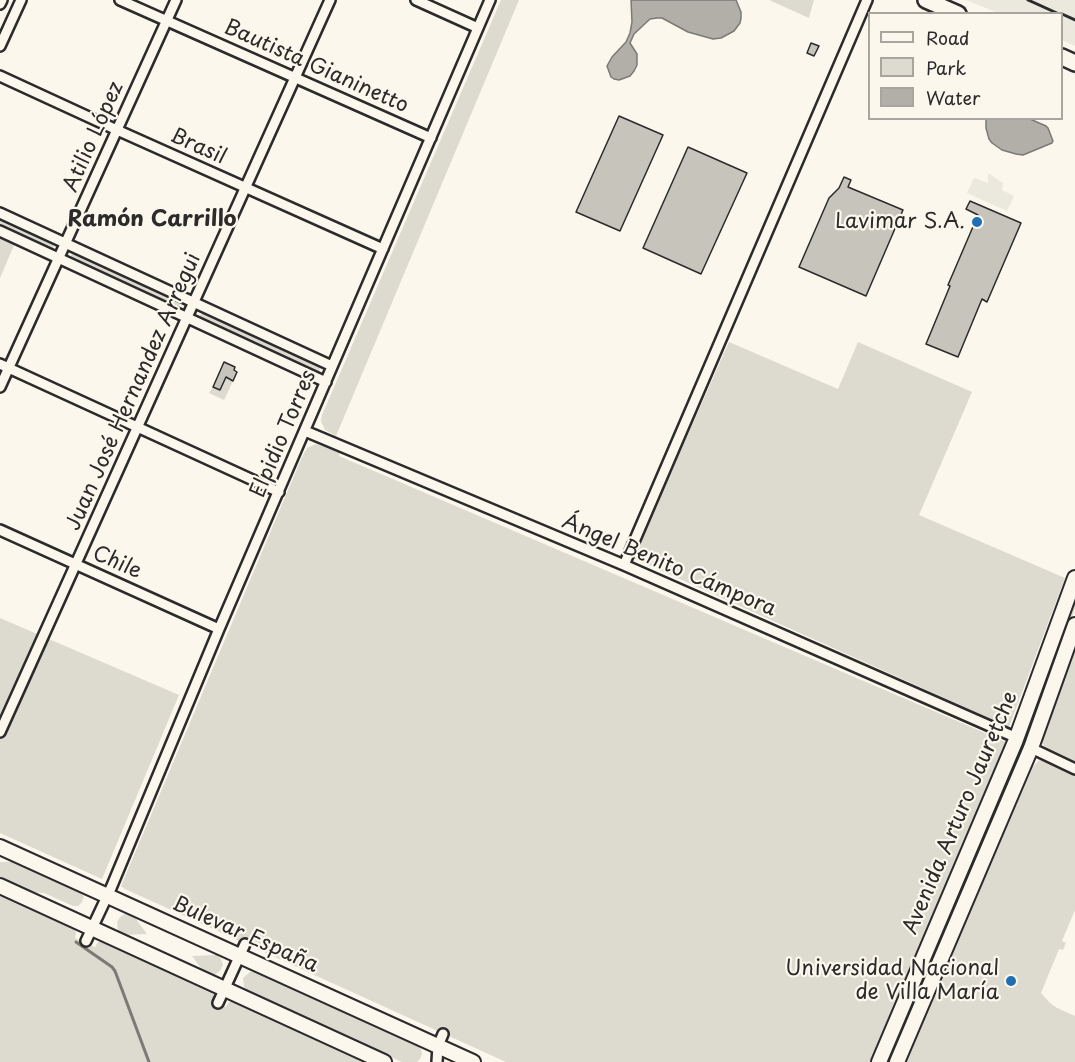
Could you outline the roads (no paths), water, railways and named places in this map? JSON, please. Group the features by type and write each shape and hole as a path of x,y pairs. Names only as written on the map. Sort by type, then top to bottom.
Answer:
{"main road":[{"path":"926,0 953,12"},
{"name":"Avenida Arturo Jauretche","path":"879,1062 1016,740 1075,578"},
{"name":"Avenida Arturo Jauretche","path":"897,1062 1031,748 1075,625"},
{"path":"1016,740 1031,748"},
{"name":"Bulevar España","path":"0,847 110,889 440,1040 473,1062"},
{"path":"0,886 384,1062"}],"street":[{"path":"0,4 2,0"},
{"path":"0,46 21,0"},
{"name":"Bautista Gianinetto","path":"120,0 431,138"},
{"name":"Atilio López","path":"0,387 4,366 59,258 176,0"},
{"name":"Juan José Hernandez Arregui","path":"0,732 330,0"},
{"path":"416,0 478,28"},
{"name":"Elpidio Torres","path":"86,941 490,0"},
{"path":"624,565 867,0"},
{"name":"Brasil","path":"0,76 383,249"},
{"path":"0,213 332,366"},
{"path":"0,231 326,382"},
{"path":"4,366 279,492"},
{"name":"Ángel Benito Cámpora","path":"304,431 624,565 1016,740"},
{"name":"Chile","path":"0,530 219,629"},
{"path":"1031,748 1075,769"},
{"path":"218,1003 243,950"},
{"path":"437,1062 440,1040"}],"water":[{"path":"631,0 736,0 741,18 734,31 721,38 713,39 688,32 662,18 650,19 634,34 630,43 637,54 637,65 634,71 630,76 619,80 611,77 607,66 626,42 630,33"},
{"path":"986,120 1032,120 1048,128 1053,141 1023,155 1016,154 1002,150 992,143 986,128"}],"waterway":[{"path":"76,942 115,971 149,1062"}],"railway":[{"path":"1028,0 1055,12"},
{"path":"1063,14 1075,20"}],"place":[{"name":"Lavimar S.A.","path":"977,222"},
{"name":"Universidad Nacional de Villa María","path":"1011,981"}],"district":[{"name":"Ramón Carrillo","path":"152,220"}]}
